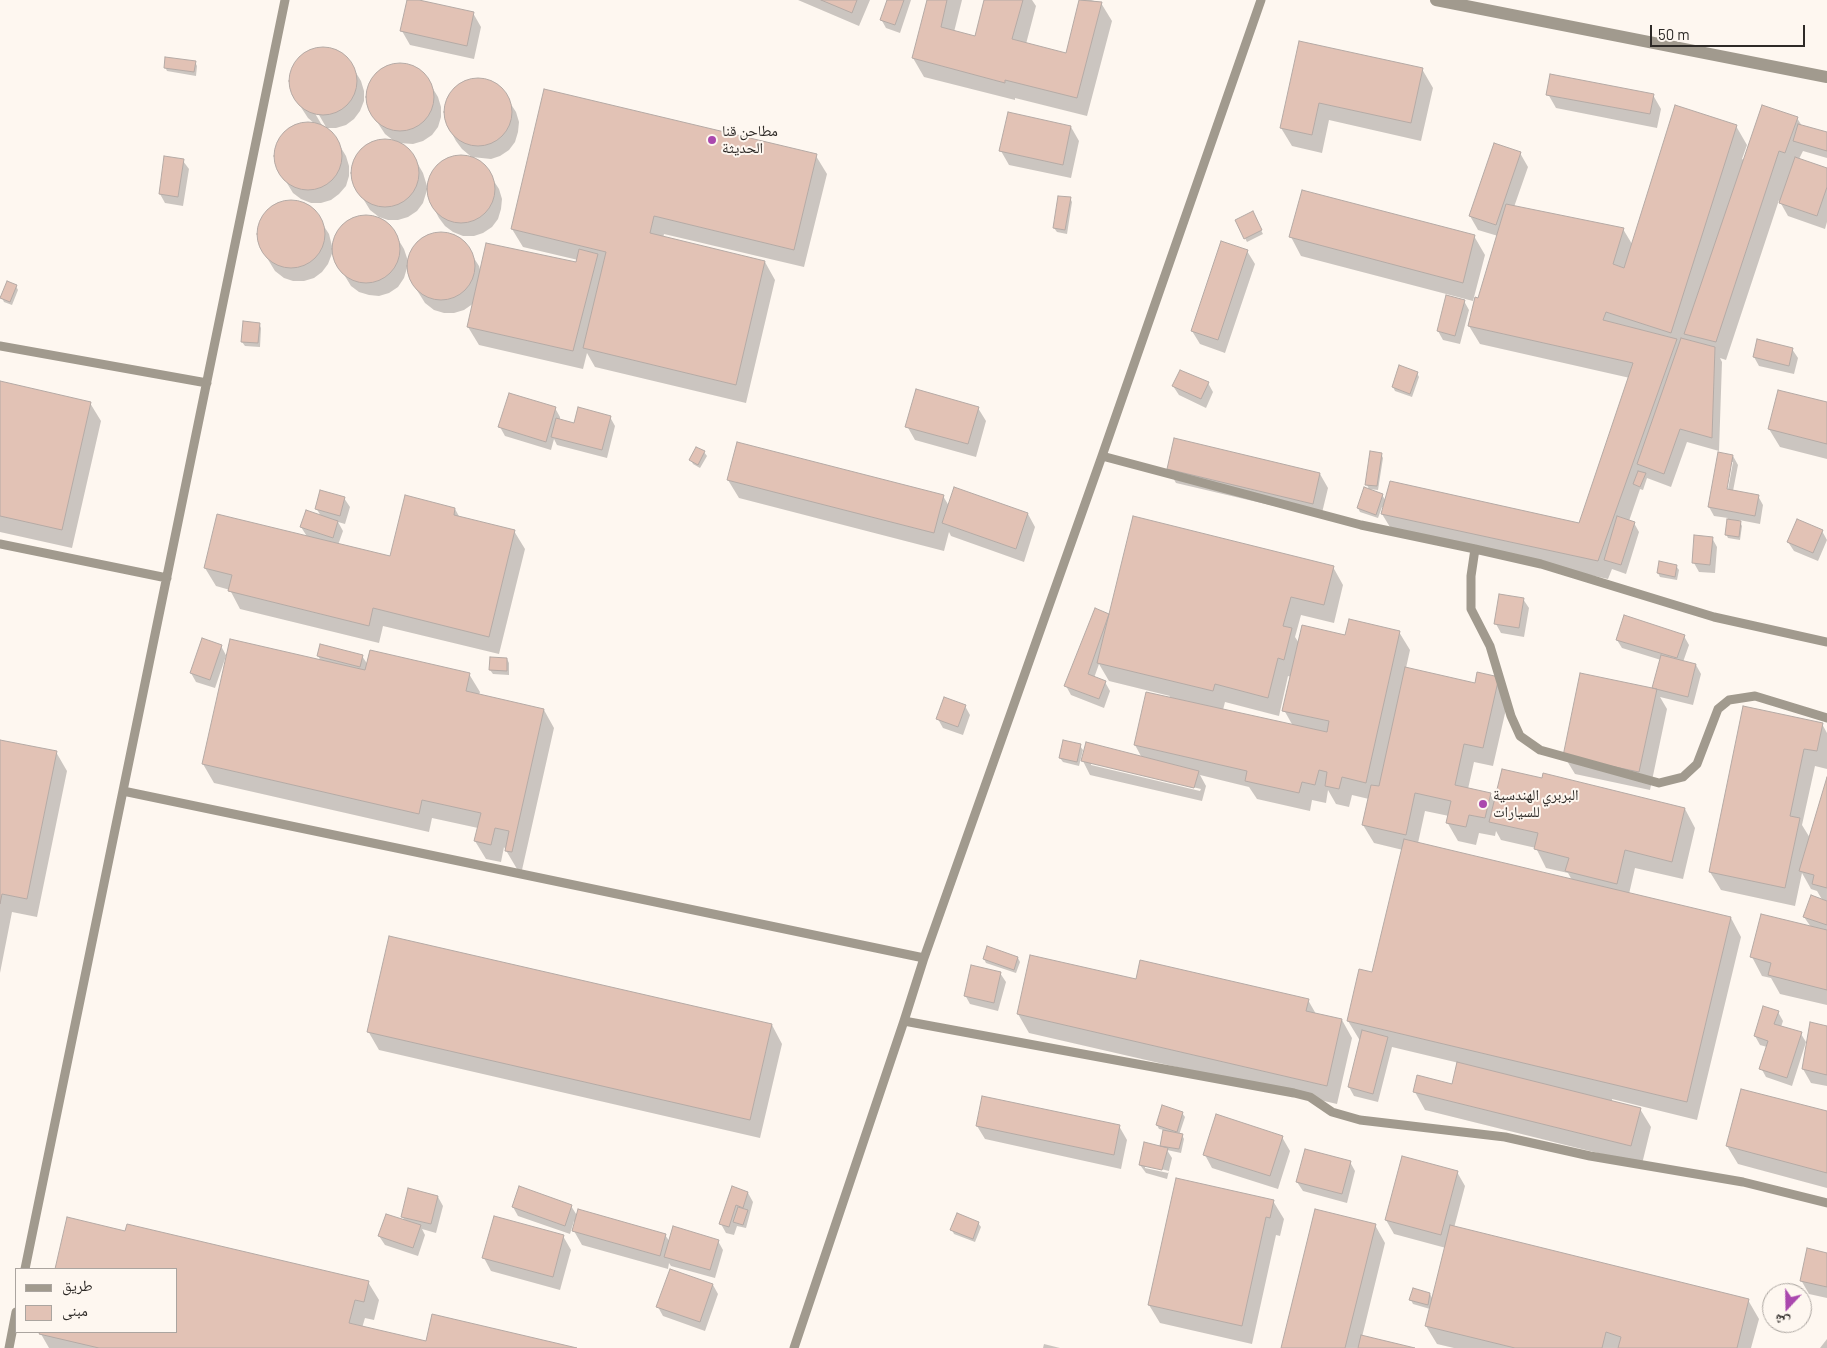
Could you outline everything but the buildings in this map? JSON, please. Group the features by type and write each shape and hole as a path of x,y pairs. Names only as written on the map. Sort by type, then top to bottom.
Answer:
{"street":[{"path":"1436,0 1827,77"}],"lane":[{"path":"25,1268 285,0"},
{"path":"794,1348 924,958 1261,0"},
{"path":"0,346 206,383"},
{"path":"1102,456 1361,525 1541,564 1714,617 1827,642"},
{"path":"0,544 167,578"},
{"path":"1476,549 1471,576 1471,609 1490,646 1520,736 1540,750 1659,783 1682,777 1697,764 1718,709 1729,700 1756,696 1827,718"},
{"path":"123,791 924,958"},
{"path":"904,1021 1294,1093 1310,1097 1332,1112 1360,1120 1505,1137 1672,1172 1743,1182 1827,1203"},
{"path":"9,1348 15,1317"}],"place":[{"name":"مطاحن قنا الحديثة","path":"712,140"},
{"name":"البربري الهندسية للسيارات","path":"1483,804"}]}
